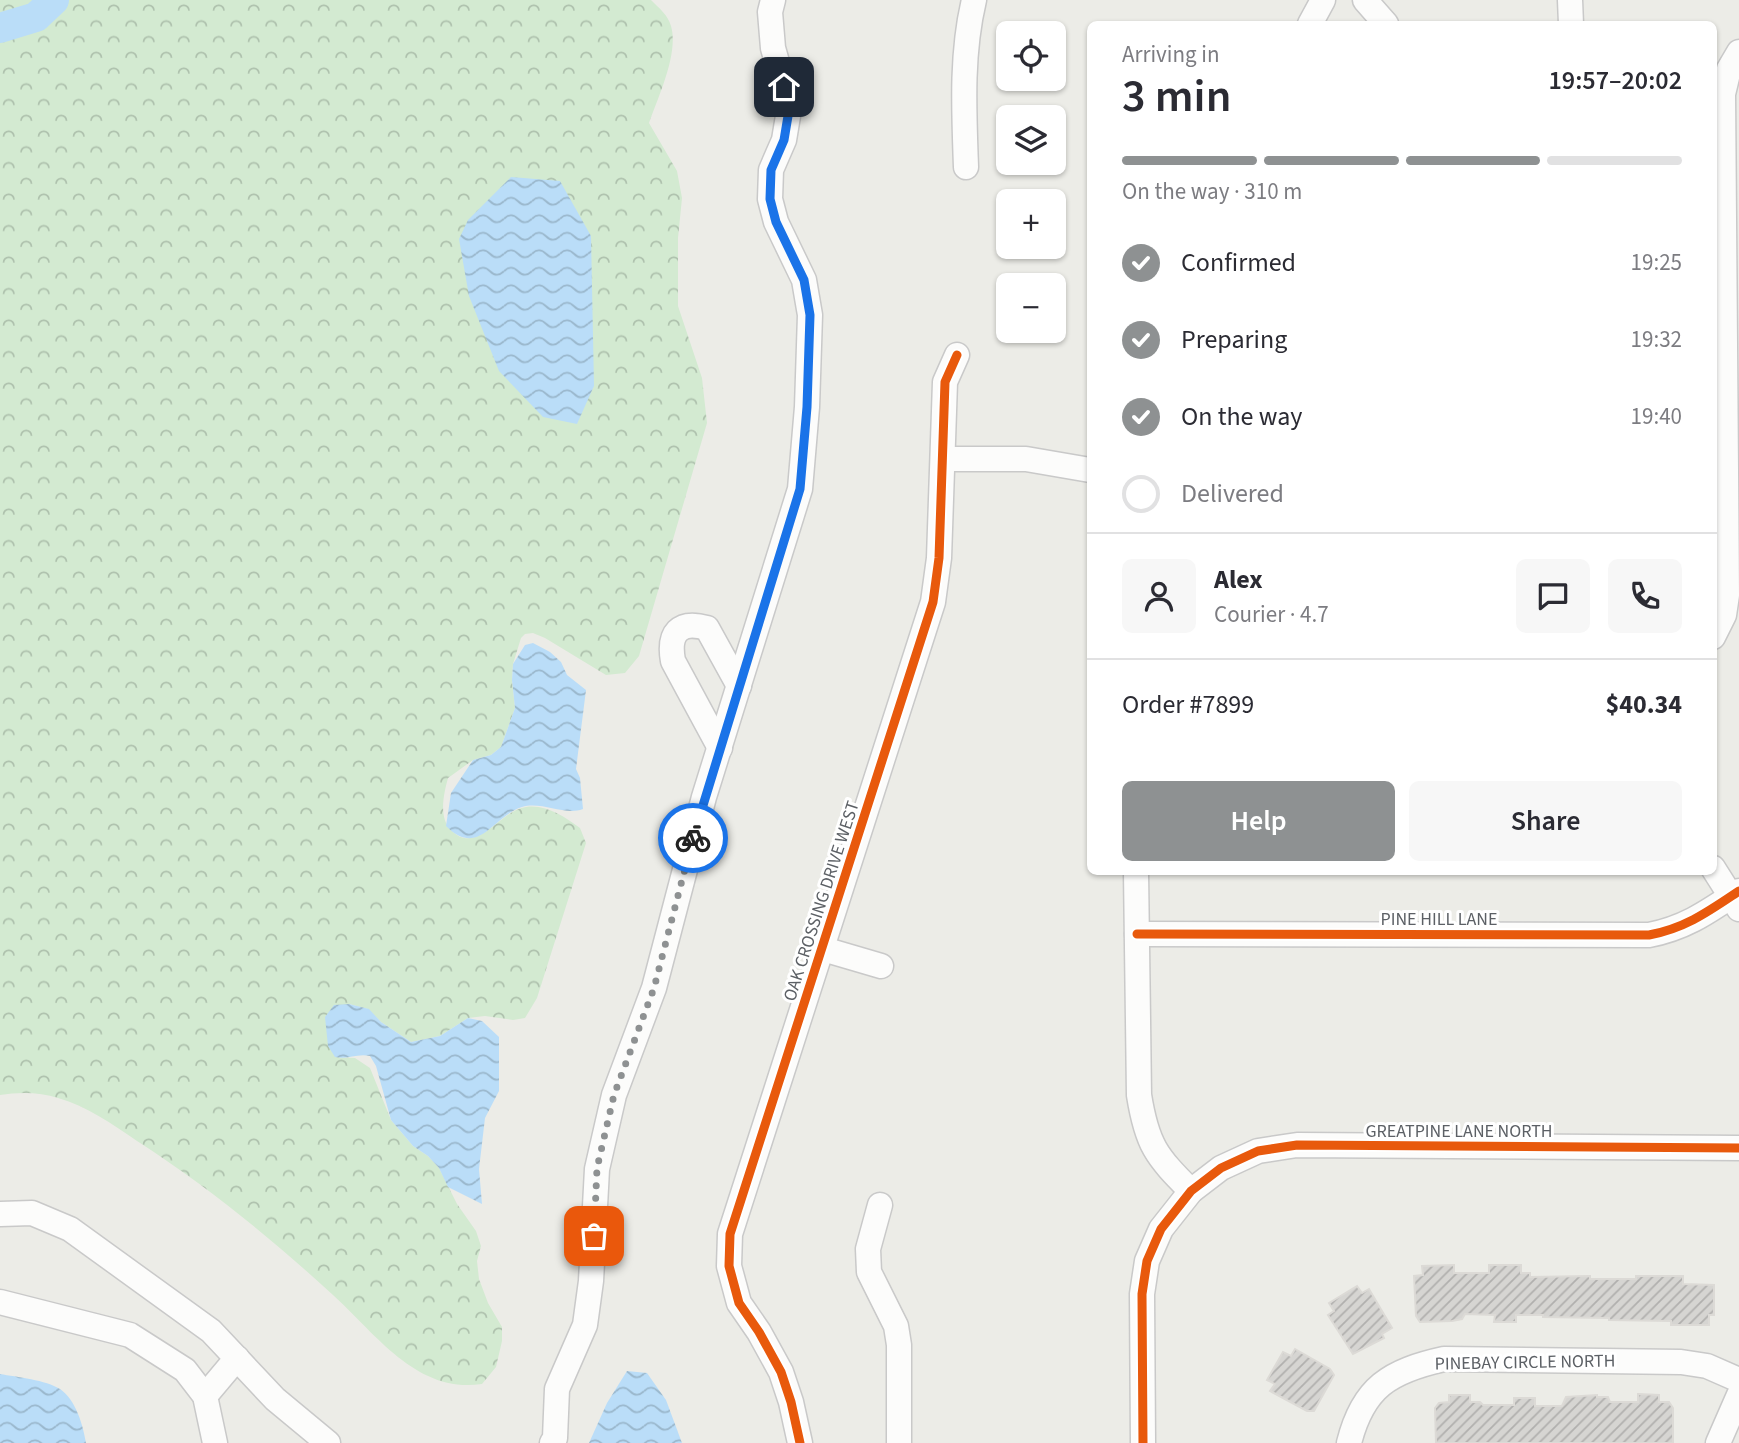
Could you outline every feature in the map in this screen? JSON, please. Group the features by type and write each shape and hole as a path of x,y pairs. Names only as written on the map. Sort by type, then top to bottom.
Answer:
{"street":[{"path":"552,1443 555,1438 557,1389 585,1325 591,1281 597,1168 614,1095 654,988 704,797 800,489 807,407 810,315 804,280 776,222 770,199 771,170 784,140 788,116 784,87 773,48 770,12 774,0"},
{"path":"966,167 963,106 966,45 975,0"},
{"path":"1312,21 1323,0"},
{"path":"1364,0 1383,21"},
{"path":"1570,0 1571,21"},
{"path":"1717,629 1724,615 1727,595 1723,94 1729,68 1739,52"},
{"name":"OAK CROSSING DRIVE WEST","path":"800,1443 781,1372 740,1303 729,1266 730,1234 933,602 939,558 944,382 957,355"},
{"path":"943,459 1026,459 1087,469"},
{"path":"720,748 673,661 670,645 675,634 683,627 695,625 707,628 740,686"},
{"path":"1717,874 1737,899"},
{"path":"1136,875 1139,1095 1142,1118 1152,1147 1191,1191"},
{"name":"PINE HILL LANE","path":"1137,934 1649,935 1674,930 1737,899"},
{"path":"823,949 881,966"},
{"name":"GREATPINE LANE NORTH","path":"1143,1443 1142,1294 1147,1261 1161,1229 1191,1191 1221,1168 1258,1151 1297,1145 1739,1148"},
{"path":"880,1205 868,1249 869,1272 895,1326 899,1345 900,1443"},
{"path":"0,1214 32,1213 70,1228 212,1331 275,1399 319,1441"},
{"path":"0,1303 130,1335 185,1370 205,1396 215,1443"},
{"path":"205,1396 237,1358"},
{"name":"PINEBAY CIRCLE NORTH","path":"1349,1443 1356,1418 1372,1393 1394,1376 1417,1365 1444,1359 1681,1362 1707,1366 1739,1380"},
{"path":"1718,1443 1739,1395"}],"green space":[{"path":"0,0 651,0 670,22 673,37 670,62 649,123 677,171 682,198 678,238 678,306 702,378 707,423 639,656 625,673 606,675 545,638 533,633 525,634 521,638 513,664 515,708 501,747 491,755 473,760 448,778 444,798 443,812 447,825 461,837 479,835 516,810 526,807 548,809 580,828 586,843 537,998 525,1018 468,1018 440,1036 411,1042 381,1022 368,1009 349,1004 335,1057 355,1058 370,1068 391,1120 413,1146 439,1168 457,1204 476,1231 481,1246 477,1261 479,1279 488,1303 502,1327 496,1367 482,1384 459,1385 437,1380 399,1358 310,1274 263,1234 189,1176 99,1116 69,1101 51,1096 29,1093 0,1095"}],"water":[{"path":"511,177 560,181 591,236 594,386 577,424 543,417 499,371 469,296 459,239 468,220"},
{"path":"533,643 550,652 561,662 567,675 586,690 576,769 580,778 583,809 568,811 537,806 522,807 477,837 458,835 446,826 451,793 473,760 491,755 501,747 515,708 513,664 525,645"},
{"path":"349,1004 369,1009 381,1022 411,1042 440,1036 468,1018 482,1021 499,1037 499,1091 485,1118 479,1169 482,1204 448,1187 439,1168 413,1146 391,1120 376,1066 370,1056 335,1057 328,1046 325,1017 334,1005"},
{"path":"627,1371 647,1373 666,1400 682,1443 589,1443 607,1403"},
{"path":"0,1374 39,1381 60,1389 74,1406 86,1443 0,1443"}],"building":[{"path":"1454,1265 1454,1273 1489,1273 1489,1265 1521,1265 1521,1273 1530,1273 1530,1277 1590,1276 1590,1279 1636,1279 1636,1276 1683,1276 1683,1284 1714,1285 1714,1315 1709,1315 1709,1325 1671,1325 1671,1321 1543,1315 1516,1315 1516,1322 1494,1322 1495,1315 1465,1314 1462,1319 1452,1321 1420,1322 1416,1316 1414,1276 1423,1275 1422,1266"},
{"path":"1357,1286 1362,1293 1369,1289 1392,1328 1382,1334 1384,1338 1353,1354 1328,1315 1334,1311 1329,1303"},
{"path":"1295,1349 1330,1369 1334,1375 1314,1411 1307,1411 1270,1391 1275,1384 1267,1380 1283,1352 1291,1356"},
{"path":"1638,1394 1659,1395 1659,1402 1669,1402 1673,1408 1673,1443 1436,1443 1435,1408 1439,1403 1449,1402 1449,1395 1470,1395 1470,1402 1480,1402 1483,1405 1514,1405 1514,1398 1535,1398 1535,1406 1562,1406 1566,1397 1597,1395 1608,1397 1610,1402 1638,1402"}],"waterway":[{"path":"0,28 36,17 54,0"}],"cycle path":[{"path":"800,1443 781,1372 739,1303 729,1266 730,1234 933,602 939,558 945,382 957,355"},
{"path":"1137,934 1649,935 1686,923 1739,891"},
{"path":"1143,1443 1142,1294 1147,1261 1161,1229 1191,1191 1221,1168 1258,1151 1297,1145 1739,1148"}],"way so far":[{"path":"594,1236 597,1168 614,1095 654,988 693,838"}],"route":[{"path":"693,838 800,489 807,407 810,315 804,280 776,222 770,199 771,170 784,140 788,116 784,87"}]}
